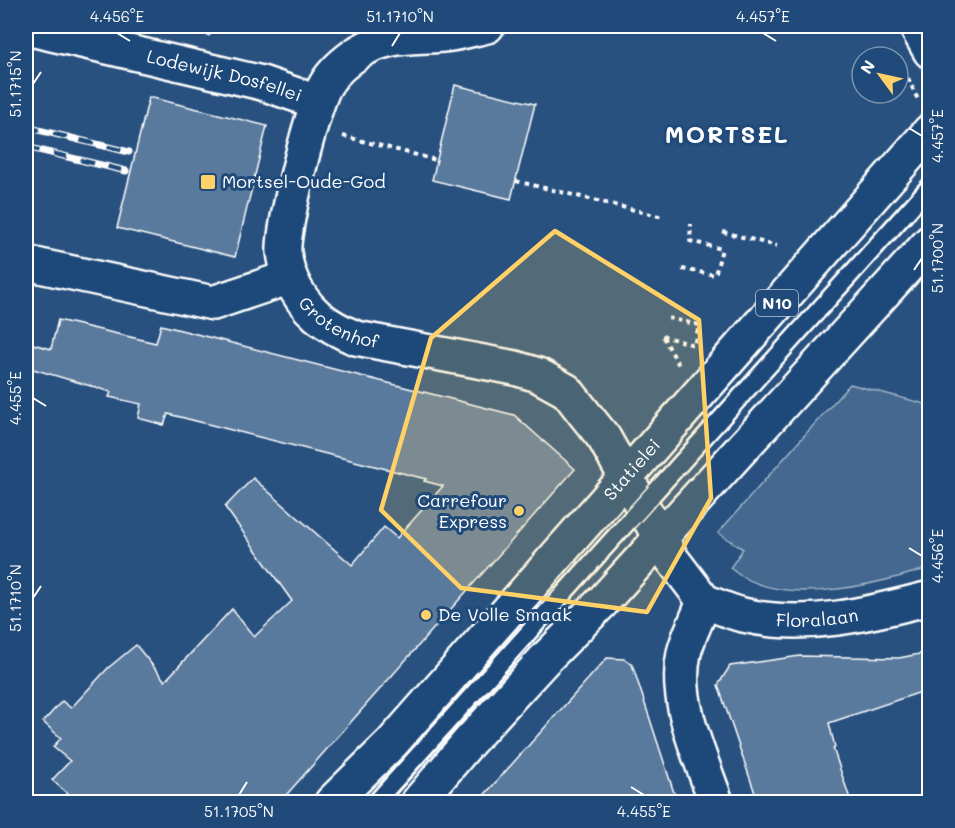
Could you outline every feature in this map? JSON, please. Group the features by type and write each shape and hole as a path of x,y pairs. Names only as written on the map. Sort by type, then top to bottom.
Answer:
{"street":[{"path":"290,277 284,251 286,231 314,115 326,83 341,66 359,52 381,41 401,35 443,35 488,26"},
{"path":"916,26 930,51"},
{"name":"Lodewijk Dosfellei","path":"26,28 262,84 314,115"},
{"name":"Statielei","path":"332,802 392,743 930,131"},
{"path":"418,802 467,744 544,660 661,539 930,242"},
{"name":"Grotenhof","path":"26,263 213,303 290,277 300,297 314,315 335,330 356,338 515,368 538,375 567,391 604,438 672,559 704,601"},
{"name":"Floralaan","path":"704,601 742,615 819,621 861,616 930,598"},
{"path":"704,601 684,653 681,685 716,802"}],"lane":[{"path":"376,802 930,186"}],"path":[{"path":"314,115 436,160"},
{"path":"516,180 663,217"},
{"path":"682,269 715,275 722,249 690,241 691,224"},
{"path":"723,232 777,246"},
{"path":"668,318 699,325 694,345 662,336 685,374"}],"highlighted area":[{"path":"555,231 699,320 711,498 647,612 461,588 381,510 431,338"}],"shaded area":[{"path":"850,384 929,405 929,568 855,587 827,590 800,591 774,588 750,581 730,568 743,549 718,533"}],"building":[{"path":"455,85 535,104 511,199 432,180"},
{"path":"149,97 267,126 235,257 117,228"},
{"path":"58,320 156,343 161,325 514,415 575,469 280,802 77,802 52,780 70,761 53,747 61,738 43,722 62,701 71,708 108,668 136,645 165,681 232,609 254,637 292,601 225,507 253,478 352,565 384,527 397,538 443,486 424,481 426,479 168,414 164,425 138,418 141,404 109,397 111,392 26,367 26,342 51,349"},
{"path":"930,652 930,689 829,723 835,747 833,748 851,802 758,802 718,685 730,666 800,656 899,658"},
{"path":"607,658 624,659 632,664 677,802 478,802"}],"tram line":[{"path":"364,802 930,173"},
{"path":"387,802 930,201"}],"railway":[{"path":"26,127 129,152"},
{"path":"26,147 126,171"}],"place":[{"name":"Mortsel-Oude-God","path":"208,182"},
{"name":"Carrefour Express","path":"519,511"},
{"name":"De Volle Smaak","path":"426,615"}],"district":[{"name":"MORTSEL","path":"727,135"}]}
